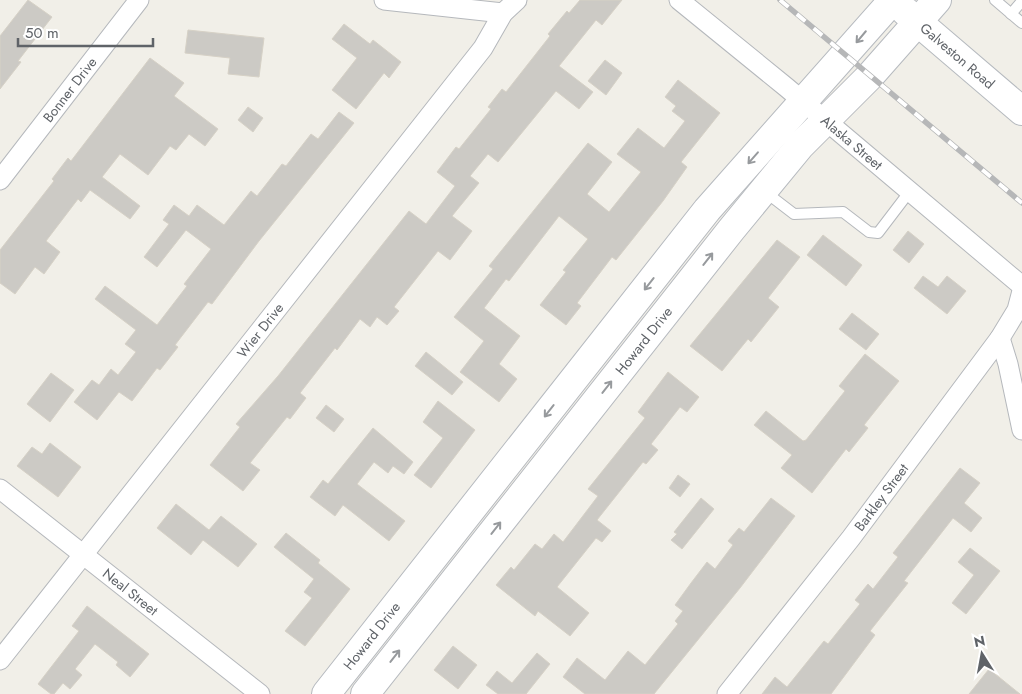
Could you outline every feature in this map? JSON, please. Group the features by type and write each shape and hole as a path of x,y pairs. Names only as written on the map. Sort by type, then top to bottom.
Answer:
{"main road":[{"name":"Howard Drive","path":"326,694 707,210 892,0"},
{"name":"Galveston Road","path":"892,0 1022,111"},
{"name":"Howard Drive","path":"365,694 724,238 764,192 800,146 826,121 937,0"},
{"path":"492,484 516,503"}],"street":[{"name":"Bonner Drive","path":"0,180 139,0"},
{"path":"384,0 503,13"},
{"name":"Wier Drive","path":"0,660 483,48 503,13 517,0"},
{"name":"Alaska Street","path":"679,0 803,101 1022,286"},
{"name":"Barkley Street","path":"727,694 851,538 1000,338 1017,310 1022,291"},
{"path":"1000,338 1008,364 1022,430"},
{"name":"Neal Street","path":"0,490 260,694"}],"lane":[{"path":"995,0 1022,23"},
{"path":"1011,14 1022,1"},
{"path":"764,192 794,214 843,212 869,232 878,232 910,191"}],"building":[{"path":"28,0 52,17 18,61 21,62 0,89 0,36"},
{"path":"580,0 622,0 602,25 596,20 559,66 593,92 579,109 556,91 498,162 488,154 470,176 479,183 452,216 472,231 450,260 438,251 394,307 399,311 387,325 377,317 370,327 360,319 337,350 335,348 300,393 306,398 290,419 287,417 250,463 260,470 243,491 210,465 240,427 236,424 278,376 409,211 426,224 455,186 437,172 456,147 459,149 491,109 488,107 502,89 506,92 550,36 548,34 567,11 569,13"},
{"path":"344,24 370,44 373,40 401,62 389,78 384,73 356,109 332,90 357,58 332,39"},
{"path":"188,30 264,38 259,77 228,74 230,58 185,53"},
{"path":"150,58 184,83 174,96 218,129 205,146 189,134 176,150 170,146 148,175 120,154 102,177 140,206 130,219 90,190 81,202 78,199 46,241 60,252 44,274 35,267 15,294 0,283 0,250 54,181 52,179 68,158 71,161"},
{"path":"605,60 622,73 606,95 588,81"},
{"path":"678,80 720,113 681,162 687,167 663,201 616,260 612,257 577,303 581,306 566,325 540,305 566,272 563,270 588,239 559,216 509,281 506,279 484,308 520,336 499,364 517,379 499,402 460,372 484,341 454,317 493,269 489,266 588,143 612,162 587,194 609,212 641,172 617,154 638,128 664,148 685,121 672,111 676,106 665,97"},
{"path":"248,107 263,118 253,132 238,120"},
{"path":"339,112 354,123 259,241 212,304 208,302 175,345 178,347 160,370 157,368 132,401 119,392 97,420 74,402 92,380 99,385 111,369 118,375 136,352 125,344 136,330 95,299 105,286 157,325 187,286 184,284 211,249 186,230 157,267 144,257 169,224 163,220 174,205 189,216 197,205 224,225 251,191 257,196 282,164 286,166 311,134 318,139"},
{"path":"908,231 924,244 909,263 893,250"},
{"path":"823,235 862,265 846,286 807,255"},
{"path":"777,240 800,257 768,298 779,307 751,342 748,339 722,371 690,346"},
{"path":"923,276 938,287 947,276 966,291 947,314 914,288"},
{"path":"852,313 879,334 866,350 839,329"},
{"path":"426,352 463,382 452,395 415,366"},
{"path":"865,354 899,381 864,425 868,428 849,452 846,449 812,493 781,468 792,455 754,425 766,411 803,441 806,440 845,391 839,386"},
{"path":"668,372 699,397 687,412 680,407 651,444 658,450 646,464 643,462 597,520 611,531 602,542 596,538 557,587 589,613 570,636 538,611 535,616 496,585 511,567 514,570 535,544 542,549 554,534 563,542 598,496 588,489 645,418 638,412"},
{"path":"51,373 74,390 50,422 27,404"},
{"path":"438,401 475,430 431,488 414,475 443,438 423,422"},
{"path":"326,405 344,419 334,432 316,418"},
{"path":"373,428 413,462 404,474 393,466 388,473 374,462 357,484 405,521 389,541 343,505 335,516 310,497 323,480 328,484"},
{"path":"50,443 81,467 58,497 17,466 32,447 42,454"},
{"path":"960,468 980,483 964,503 982,518 971,532 953,518 904,581 908,583 870,631 875,635 831,694 762,694 775,677 787,687 824,641 828,644 860,604 855,600 868,584 873,589 898,557 893,553"},
{"path":"678,475 690,484 680,497 669,488"},
{"path":"701,498 714,509 682,549 671,540 677,534 674,532"},
{"path":"771,498 795,516 740,588 654,694 585,694 563,677 577,658 605,680 628,651 645,665 678,624 675,621 683,611 675,605 691,583 707,562 715,569 733,545 728,541 739,528 744,532"},
{"path":"176,504 209,530 221,516 257,544 238,567 203,540 191,555 157,528"},
{"path":"286,533 320,560 318,563 350,589 305,646 285,631 312,598 304,592 314,579 274,547"},
{"path":"970,548 1000,571 966,614 952,603 974,575 958,562"},
{"path":"87,606 149,654 130,677 116,665 118,662 95,644 75,669 82,675 70,689 63,683 54,694 51,694 38,684 79,631 72,626"},
{"path":"453,646 477,665 458,689 434,670"},
{"path":"537,653 550,664 526,694 498,694 486,685 497,671 512,683"},
{"path":"989,669 1020,694 969,694"}],"railway":[{"path":"780,0 1022,203"}]}
